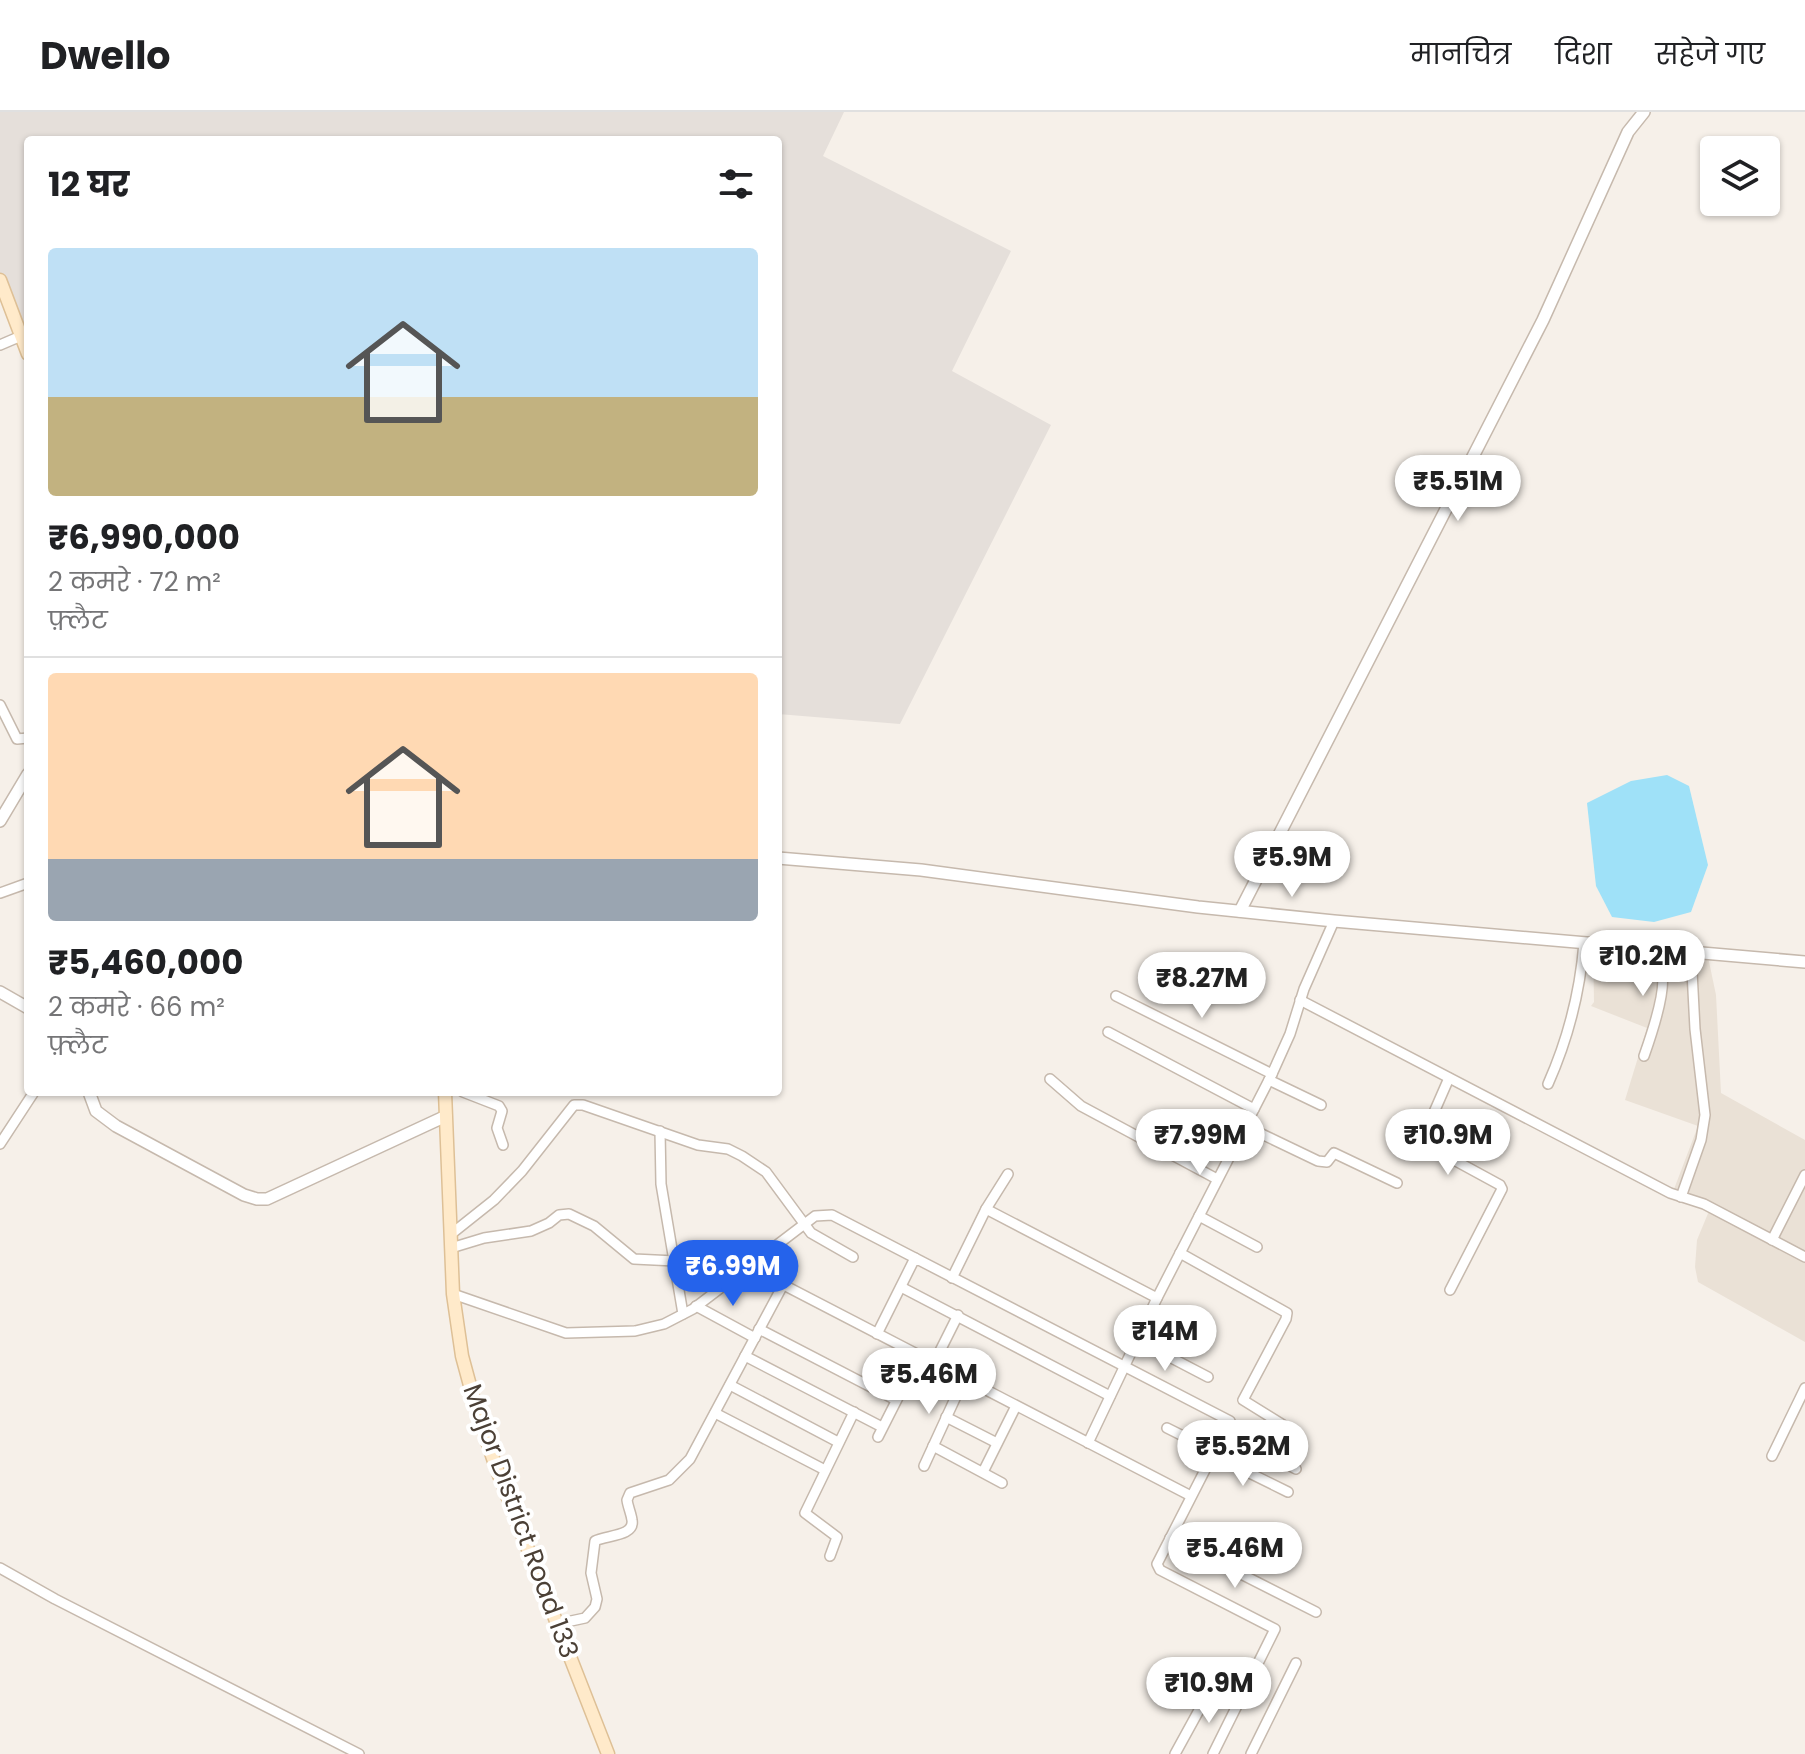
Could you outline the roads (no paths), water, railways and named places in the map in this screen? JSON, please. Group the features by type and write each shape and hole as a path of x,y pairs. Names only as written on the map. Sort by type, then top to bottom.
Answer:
{"main road":[{"path":"0,280 24,344"},
{"name":"Major District Road 133","path":"445,1096 453,1294 462,1356 478,1415 608,1754"}],"street":[{"path":"1240,911 1543,320 1628,132 1644,112"},
{"path":"0,345 21,336"},
{"path":"0,705 17,739 24,738"},
{"path":"0,821 24,782"},
{"path":"782,858 921,870 1334,921 1805,962"},
{"path":"0,893 24,884"},
{"path":"1088,1443 1157,1298 1271,1077 1334,921"},
{"path":"1548,1084 1563,1046 1579,987 1584,943"},
{"path":"1644,1056 1659,1010 1662,979 1661,971 1651,962 1652,949"},
{"path":"1681,1197 1701,1140 1705,1115 1695,1029 1691,952"},
{"path":"2,996 24,1006"},
{"path":"1116,996 1321,1105"},
{"path":"1300,1000 1681,1197 1704,1204 1805,1257"},
{"path":"1108,1032 1254,1109"},
{"path":"1449,1078 1421,1142 1500,1185 1502,1189 1450,1290"},
{"path":"1050,1079 1081,1106 1217,1179"},
{"path":"1,1141 31,1096"},
{"path":"90,1096 96,1111 116,1126 191,1168 257,1199 267,1199 446,1116"},
{"path":"474,1096 502,1111 497,1128 503,1145"},
{"path":"490,1102 493,1096"},
{"path":"450,1242 522,1171 574,1105 583,1105 698,1145 728,1149 742,1156 766,1172 817,1238 853,1257"},
{"path":"1245,1126 1324,1163 1334,1153 1397,1183"},
{"path":"660,1131 661,1184 683,1314"},
{"path":"952,1278 986,1209 1008,1174"},
{"path":"1772,1240 1805,1175"},
{"path":"986,1209 1157,1298"},
{"path":"450,1242 531,1231 559,1215 569,1214 594,1226 634,1259 675,1261"},
{"path":"453,1294 566,1333 635,1331 664,1324 683,1314 815,1216 832,1215 1228,1419 1230,1423 1226,1432 1157,1564 1160,1570 1275,1629 1213,1754"},
{"path":"1199,1216 1257,1247"},
{"path":"1180,1253 1287,1313 1243,1400 1293,1431"},
{"path":"877,1334 915,1258"},
{"path":"747,1266 1191,1496"},
{"path":"557,1624 585,1618 592,1613 597,1599 591,1573 595,1541 622,1534 632,1526 627,1500 630,1493 669,1480 690,1459 783,1285"},
{"path":"901,1287 1110,1396"},
{"path":"696,1306 896,1400"},
{"path":"934,1363 958,1315"},
{"path":"1137,1340 1208,1377"},
{"path":"745,1356 854,1412 880,1432 919,1356"},
{"path":"924,1466 964,1379"},
{"path":"730,1385 838,1442"},
{"path":"1772,1456 1805,1388"},
{"path":"983,1472 1016,1406"},
{"path":"830,1556 837,1537 805,1513 854,1412"},
{"path":"715,1413 825,1470"},
{"path":"946,1417 997,1443"},
{"path":"1167,1428 1288,1492"},
{"path":"1226,1432 1296,1469"},
{"path":"933,1446 1002,1483"},
{"path":"1170,1538 1316,1612"},
{"path":"0,1568 359,1754"},
{"path":"1251,1754 1296,1663"},
{"path":"1175,1754 1215,1681"}],"water":[{"path":"1667,775 1689,786 1708,865 1691,912 1654,922 1612,917 1596,886 1587,803 1631,781"}]}
